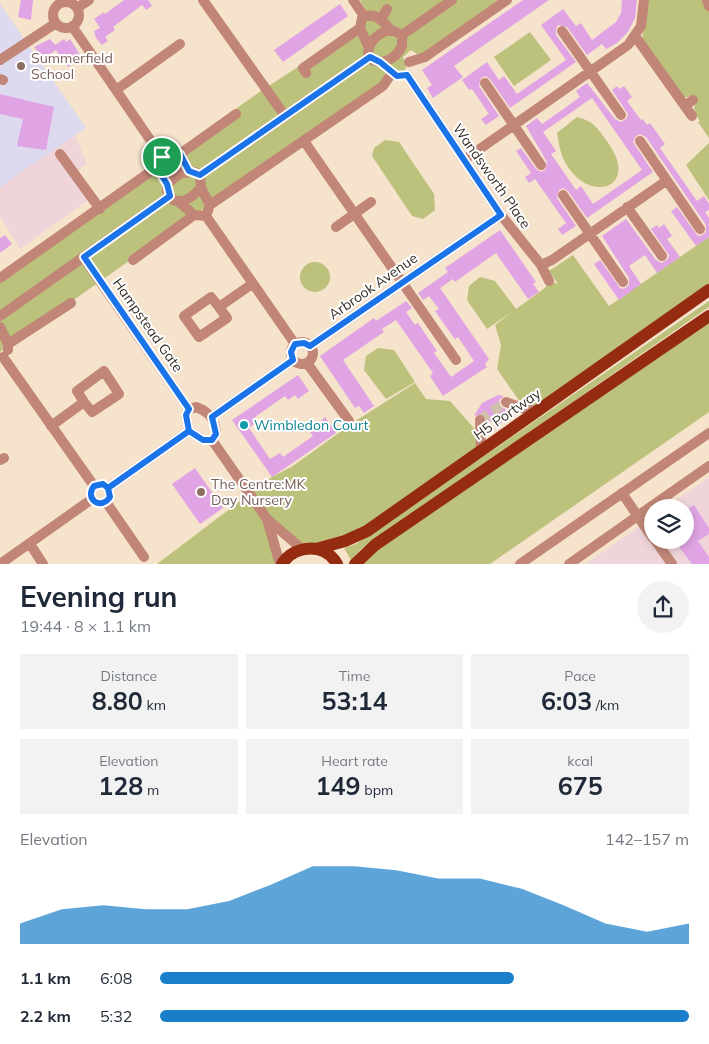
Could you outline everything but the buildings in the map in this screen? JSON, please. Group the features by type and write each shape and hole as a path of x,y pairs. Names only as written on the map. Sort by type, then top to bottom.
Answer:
{"main road":[{"name":"H5 Portway","path":"302,549 316,549 345,541 367,531 709,290"},
{"path":"355,564 375,545 709,316"},
{"path":"281,564 293,553 302,549"},
{"path":"316,549 326,552 338,564"}],"street":[{"path":"77,8 89,0"},
{"path":"203,0 285,116"},
{"path":"353,0 364,16"},
{"path":"402,35 452,0"},
{"path":"409,62 425,57 506,0"},
{"path":"464,160 628,45 635,36 643,18 644,0"},
{"path":"707,0 709,6"},
{"path":"56,3 70,3 77,8 78,19 72,26 63,27 56,23 53,15 56,3"},
{"path":"381,19 386,8"},
{"path":"364,16 373,15 381,19 391,31 402,35"},
{"path":"364,16 361,20 360,28 369,52 392,73 400,77 407,75 410,70 409,62 402,46 402,35"},
{"path":"0,60 56,23"},
{"path":"72,26 162,157"},
{"path":"306,74 303,68 360,28"},
{"path":"200,175 285,116 369,52 376,36 391,31"},
{"path":"562,31 621,115"},
{"path":"635,36 689,103 692,116"},
{"path":"116,90 180,44"},
{"path":"380,62 391,59 402,46"},
{"path":"206,216 210,205 383,86 392,73"},
{"name":"Wandsworth Place","path":"407,75 501,215 541,265 549,281"},
{"path":"485,83 541,165"},
{"path":"162,157 180,154 236,114"},
{"path":"304,141 456,360"},
{"path":"640,141 700,229"},
{"path":"60,154 100,209"},
{"path":"180,154 189,171"},
{"path":"0,278 157,168 162,157"},
{"path":"157,168 174,199 194,215 206,216"},
{"path":"167,184 181,173 189,171 200,175"},
{"path":"200,175 201,188 210,205"},
{"path":"541,265 552,260 666,181"},
{"path":"94,486 2,358 8,352 8,344 0,328 0,316 84,257 174,199 191,198 201,188"},
{"path":"563,195 623,282"},
{"path":"336,227 371,202"},
{"path":"628,207 662,256"},
{"path":"134,260 194,215"},
{"name":"Arbrook Avenue","path":"310,346 501,215"},
{"path":"206,216 295,344"},
{"name":"Hampstead Gate","path":"84,257 189,409"},
{"path":"219,307 252,284"},
{"path":"8,344 71,303"},
{"path":"304,343 310,346 312,355 307,363 300,364 293,360 291,352 295,344 304,343"},
{"path":"212,417 293,360"},
{"path":"307,363 349,421"},
{"path":"51,426 84,402"},
{"path":"506,402 525,409 538,411"},
{"path":"196,407 212,417 216,434 212,440 203,440 189,431 186,415 189,409 196,407"},
{"path":"480,420 481,451"},
{"path":"108,488 189,431"},
{"path":"521,563 709,434"},
{"path":"212,440 266,519 302,549"},
{"path":"568,564 709,466"},
{"path":"103,484 108,488 110,497 106,502 100,504 92,499 90,490 94,486 103,484"},
{"path":"622,493 644,525"},
{"path":"0,564 92,499"},
{"path":"106,502 144,557"},
{"path":"266,519 281,564"},
{"path":"30,544 43,564"},
{"path":"661,549 672,564"}],"shaded area":[{"name":"Summerfield School","path":"0,4 86,128 0,187"},
{"path":"75,135 87,164 76,171 91,198 20,249 0,216 0,187"},
{"path":"709,477 709,564 586,564 644,523 644,549 694,549 694,499 677,499"}],"green space":[{"path":"360,0 500,0 425,53 417,54 411,50 403,57 406,66 405,72 194,215 0,352 0,275 261,91 364,24 371,18"},
{"path":"647,0 707,0 709,6 709,138 698,122 700,121 694,108 698,101 694,95 684,98 642,39"},
{"path":"530,32 551,60 514,86 494,57"},
{"path":"577,117 597,128 616,157 618,170 615,180 608,186 598,187 586,184 575,176 563,159 557,133"},
{"path":"385,140 399,142 434,194 435,210 423,219 412,216 372,156 374,148"},
{"path":"709,143 709,200 686,165"},
{"path":"709,237 709,290 538,411 525,409 497,369 501,345 495,325 513,311 487,329 467,300 469,286 480,277 495,281 516,309 545,288 549,281 558,284 549,271 573,255 609,306"},
{"path":"315,262 321,263 329,271 329,283 321,291 315,292 309,291 301,283 300,277 301,271 309,263"},
{"path":"709,301 709,307 361,549 351,560 344,548 356,544"},
{"path":"709,322 709,412 490,564 364,564 376,551"},
{"path":"378,348 394,350 415,382 386,399 364,370 366,356"},
{"path":"415,383 426,399 450,401 480,435 481,451 367,531 309,548 267,520 280,564 157,564 272,477 293,466 354,422"}],"tunnel":[{"path":"480,420 506,402"}],"place":[{"name":"Summerfield School","path":"21,66"},
{"name":"Wimbledon Court","path":"244,425"},
{"name":"The Centre:MK Day Nursery","path":"201,492"}],"route":[{"path":"162,157 157,168 167,184 170,196 84,257 189,409 186,415 186,424 189,431 108,488 110,497 106,502 100,504 94,502 90,497 90,490 94,486 103,484 108,488 144,463 189,431 203,440 212,440 216,434 212,417 293,360 291,352 295,344 301,342 310,346 501,215 407,75 397,76 380,62 372,60 370,57 200,175 189,171 180,154 162,157"}]}
